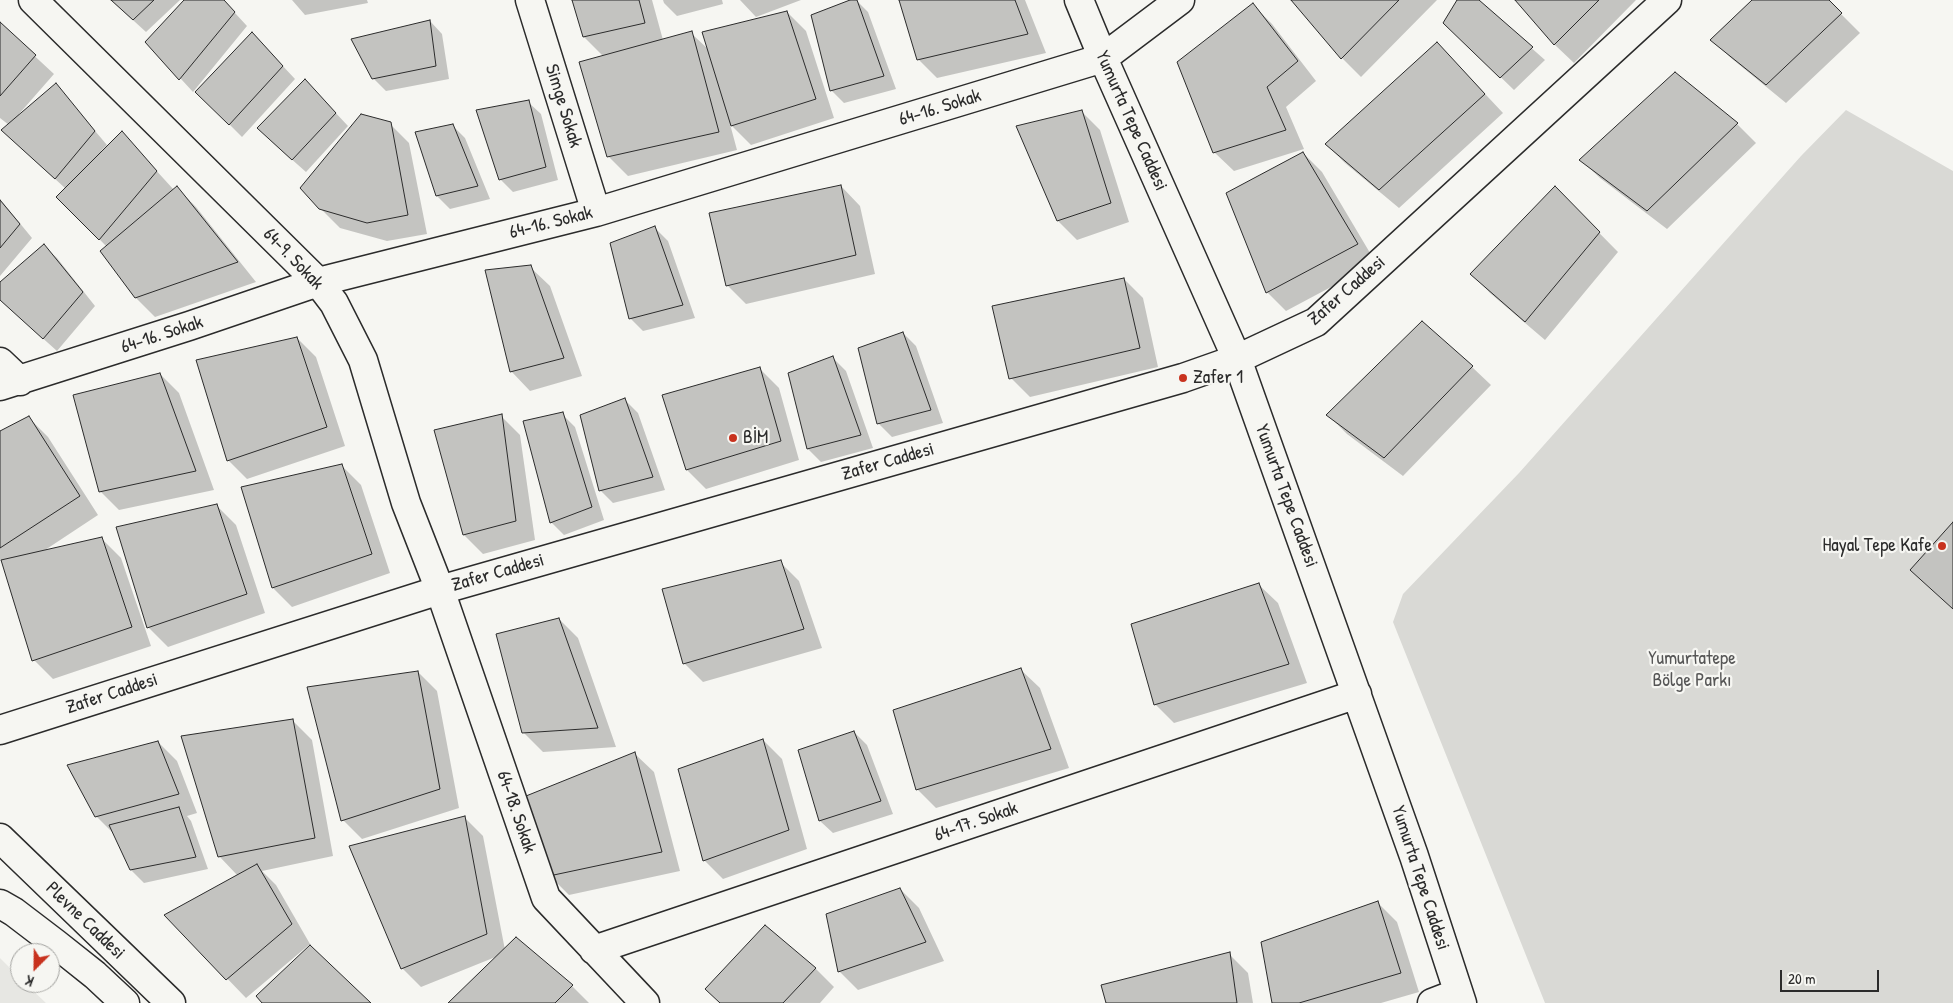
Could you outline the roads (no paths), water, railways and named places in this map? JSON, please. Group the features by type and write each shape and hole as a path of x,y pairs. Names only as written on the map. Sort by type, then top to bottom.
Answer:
{"street":[{"name":"64-9. Sokak","path":"33,0 318,282 334,303 363,360 406,503 440,590"},
{"name":"Simge Sokak","path":"530,0 596,212"},
{"name":"Yumurta Tepe Caddesi","path":"1079,0 1237,359 1414,856 1460,998"},
{"path":"1103,58 1180,0"},
{"name":"Zafer Caddesi","path":"0,730 440,590 1183,378 1237,359 1316,322 1667,0"},
{"name":"64-16. Sokak","path":"10,383 189,326 318,282 596,212 1103,58"},
{"path":"0,362 10,383"},
{"name":"64-18. Sokak","path":"440,590 546,898 645,1003"},
{"name":"64-17. Sokak","path":"594,950 1357,694"},
{"name":"Plevne Caddesi","path":"0,838 171,1003"},
{"name":"Plevne Caddesi","path":"0,904 14,912 64,950 125,1003"},
{"path":"1432,1003 1460,998"}],"place":[{"name":"Zafer 1","path":"1183,378"},
{"name":"BİM","path":"733,438"},
{"name":"Hayal Tepe Kafe","path":"1942,546"}],"park label":[{"name":"Yumurtatepe Bölge Parkı","path":"1692,670"}]}
